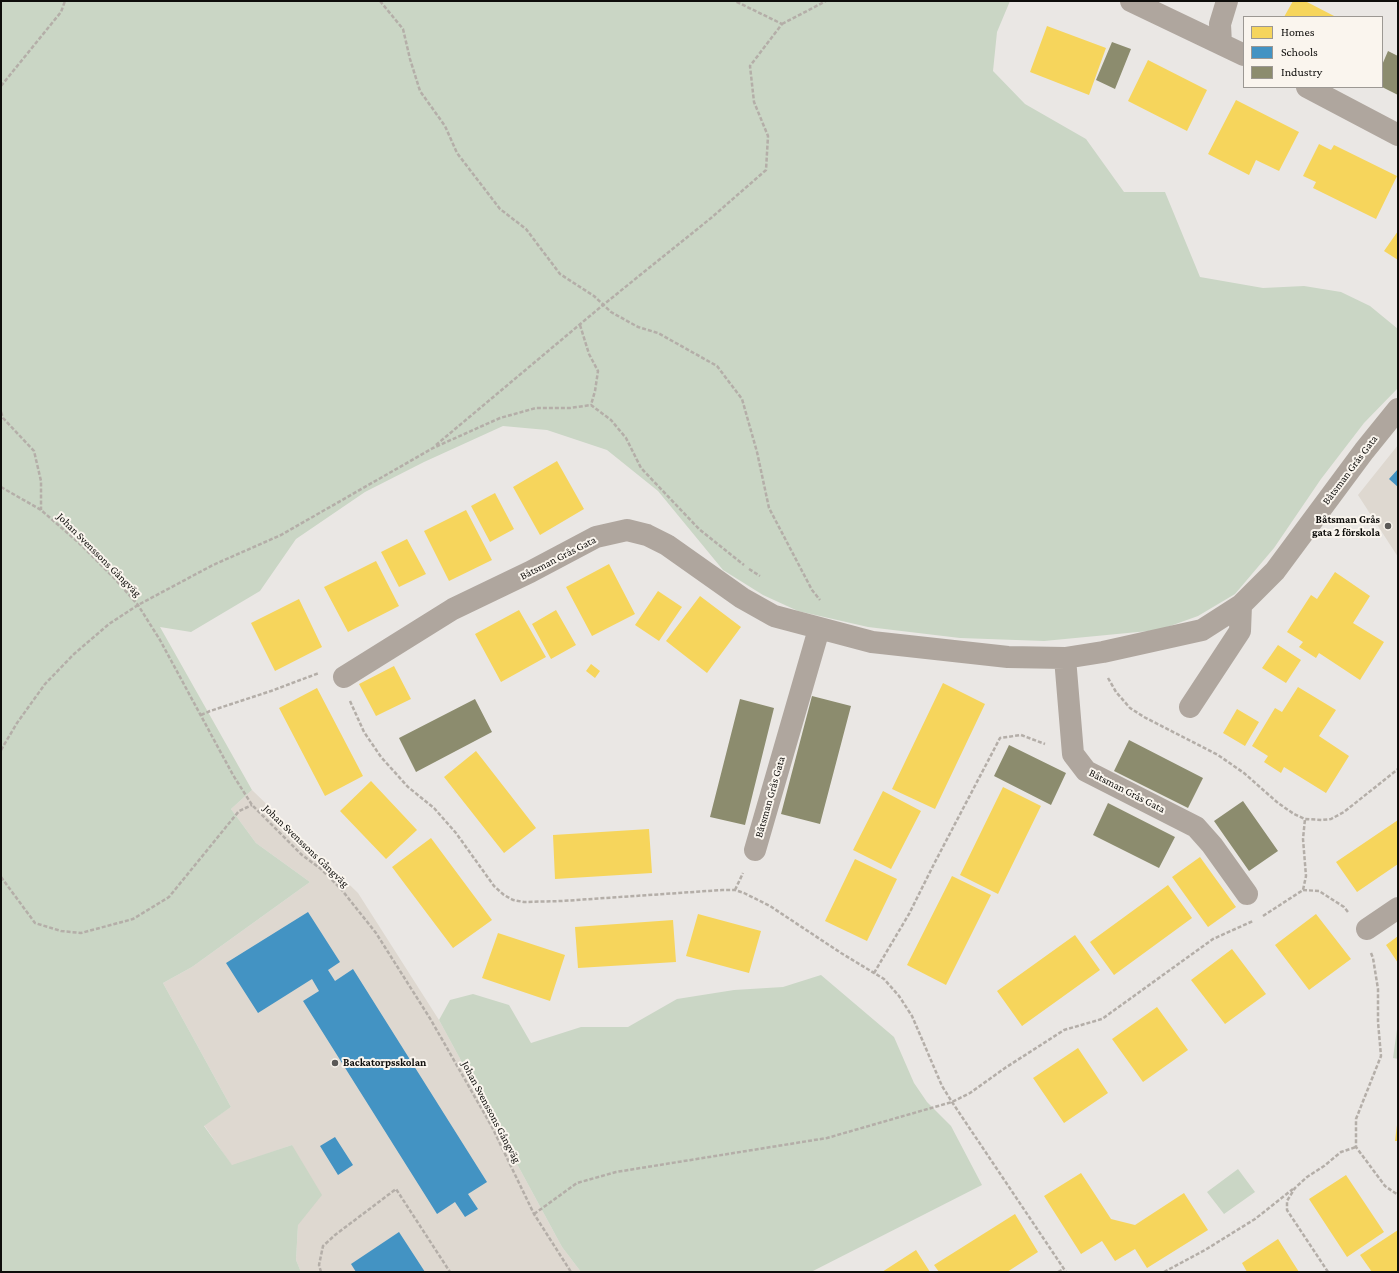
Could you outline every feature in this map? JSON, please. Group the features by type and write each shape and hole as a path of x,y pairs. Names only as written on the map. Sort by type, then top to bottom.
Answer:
{"street":[{"path":"1131,1 1243,55"},
{"path":"1221,44 1220,24 1227,1"},
{"path":"1309,88 1398,135"},
{"name":"Båtsman Grås Gata","path":"344,677 453,609 530,572 596,537 627,530 647,535 667,545 742,598 774,616 872,642 1008,657 1065,658 1103,652 1202,630 1241,605 1275,571 1364,451 1398,409"},
{"path":"1190,707 1240,631 1241,605"},
{"name":"Båtsman Grås Gata","path":"755,850 819,628"},
{"path":"1065,658 1073,754"},
{"name":"Båtsman Grås Gata","path":"1073,754 1086,770 1196,827 1212,845 1247,894"},
{"path":"1367,930 1398,908"}],"path":[{"path":"1,86 61,12 65,1"},
{"path":"380,1 403,29 420,91 445,126 457,153 500,209 526,229 560,274 594,296 611,312 638,327 658,333 717,366 742,398 757,452 769,508 812,590 820,601"},
{"path":"735,1 782,24"},
{"path":"432,448 711,218 766,170 768,136 754,102 750,66 782,24 826,1"},
{"path":"580,325 589,354 598,371 595,392 591,405"},
{"path":"1,412 3,418 34,451 40,481 41,510"},
{"name":"Johan Svenssons Gångväg","path":"1,487 41,510 84,548 138,604 160,640 233,775 252,805 302,855 341,889 376,933 431,1020 492,1127 534,1214 571,1272"},
{"path":"1,750 45,684 74,654 109,624 138,604"},
{"path":"1103,652 1106,675 1116,692 1130,708 1144,717 1218,755 1244,773 1278,803 1294,814 1305,819 1331,819 1344,812 1398,769"},
{"path":"201,715 271,691 317,672 344,677 345,691 364,732 381,757 408,787 434,808 456,833 494,886 504,895 513,900 524,902 735,890 770,906 841,954 884,979 899,996 912,1016 942,1086 1065,1271 1058,1272"},
{"path":"874,973 909,914 1000,738 1021,735 1073,754"},
{"path":"1,878 36,923 61,931 81,933 133,919 169,897 238,811 252,805"},
{"path":"1303,890 1306,876 1303,839 1305,819"},
{"path":"534,1214 577,1183 616,1172 827,1138 952,1102 970,1093 1005,1068 1064,1030 1102,1019 1213,939 1264,916 1303,890 1319,891 1344,907 1348,913"},
{"path":"1370,952 1373,958 1378,989 1380,1056 1356,1119 1356,1147 1385,1186 1398,1195"},
{"path":"1164,1272 1205,1250 1255,1219 1341,1152 1356,1147"},
{"path":"1294,1188 1287,1201 1287,1210 1328,1272"},
{"path":"321,1272 319,1265 323,1246 335,1235 396,1189 450,1272"}],"shaded area":[{"name":"Båtsman Grås gata 2 förskola","path":"1398,445 1398,557 1358,495"},
{"name":"Backatorpsskolan","path":"252,790 358,893 439,1020 562,1247 581,1272 301,1272 296,1260 298,1225 292,1145 232,1166 204,1125 231,1107 163,983 192,967 310,882 256,843 231,809"}],"green space":[{"path":"1,1 1010,1 997,32 993,71 1025,104 1086,139 1124,192 1165,192 1200,277 1263,288 1304,286 1341,292 1370,306 1398,329 1398,388 1364,423 1321,479 1274,548 1235,594 1198,616 1159,630 1044,641 960,638 868,627 798,611 763,595 723,570 658,491 607,450 547,430 503,426 424,462 365,492 296,539 260,591 191,632 160,627 252,790 231,809 256,843 310,882 192,967 163,983 231,1107 204,1126 232,1165 292,1145 322,1195 298,1225 296,1260 301,1272 1,1272"},
{"path":"821,975 894,1037 914,1083 927,1102 951,1126 982,1185 811,1272 581,1272 562,1247 439,1020 450,1000 473,994 509,1005 531,1043 581,1027 628,1027 677,999 734,990 783,987"},
{"path":"1398,1022 1398,1059 1393,1058"},
{"path":"1238,1169 1255,1192 1224,1214 1207,1192"}],"building: Homes":[{"path":"1293,1 1305,1 1334,16 1285,16"},
{"path":"1047,26 1106,48 1089,95 1030,72"},
{"path":"1148,60 1207,90 1187,131 1128,101"},
{"path":"1236,100 1299,132 1279,171 1256,160 1249,175 1208,154"},
{"path":"1319,144 1331,150 1334,145 1397,176 1376,219 1313,188 1316,182 1303,176"},
{"path":"1398,231 1398,260 1384,251"},
{"path":"557,461 584,509 540,535 513,487"},
{"path":"495,493 514,529 490,542 471,506"},
{"path":"466,510 492,560 449,581 424,531"},
{"path":"407,539 426,574 399,587 381,552"},
{"path":"376,561 399,606 348,632 324,587"},
{"path":"609,564 635,614 592,636 566,587"},
{"path":"1335,572 1370,596 1353,623 1384,642 1360,680 1319,653 1316,658 1299,647 1303,642 1287,632 1311,595 1317,599"},
{"path":"658,591 682,607 659,641 635,625"},
{"path":"700,596 741,627 707,673 666,641"},
{"path":"299,599 322,647 275,671 251,623"},
{"path":"519,610 546,657 501,682 475,634"},
{"path":"556,610 576,645 551,659 532,624"},
{"path":"1278,645 1301,660 1286,683 1262,668"},
{"path":"591,664 600,671 595,678 586,671"},
{"path":"394,666 411,699 376,716 359,684"},
{"path":"943,683 985,704 935,809 892,789"},
{"path":"1298,687 1336,710 1319,736 1349,756 1326,793 1284,767 1281,773 1264,762 1268,756 1252,746 1275,708 1282,712"},
{"path":"317,688 363,776 325,796 279,708"},
{"path":"1237,709 1259,722 1245,746 1223,733"},
{"path":"476,751 536,828 504,853 444,777"},
{"path":"371,781 417,830 386,859 340,811"},
{"path":"1003,787 1041,806 998,894 960,875"},
{"path":"883,791 921,811 891,869 853,850"},
{"path":"1398,820 1398,864 1357,892 1336,862"},
{"path":"649,829 652,873 555,879 553,835"},
{"path":"431,838 492,920 453,948 392,867"},
{"path":"1200,857 1236,907 1208,927 1172,877"},
{"path":"855,859 897,879 867,941 825,921"},
{"path":"952,876 991,895 946,985 907,965"},
{"path":"1168,885 1192,918 1114,975 1090,942"},
{"path":"698,914 761,931 749,973 686,956"},
{"path":"1316,914 1351,959 1309,990 1275,945"},
{"path":"673,920 676,962 578,968 575,927"},
{"path":"498,933 565,955 550,1001 482,978"},
{"path":"1075,935 1100,970 1022,1026 997,991"},
{"path":"1398,936 1398,963 1386,945"},
{"path":"1232,949 1266,994 1225,1024 1191,980"},
{"path":"1157,1007 1188,1050 1143,1082 1112,1039"},
{"path":"1078,1048 1108,1093 1064,1123 1033,1078"},
{"path":"1397,1125 1398,1141 1395,1141"},
{"path":"1081,1173 1111,1219 1135,1225 1184,1193 1208,1230 1147,1268 1135,1249 1115,1261 1102,1241 1081,1254 1044,1196"},
{"path":"1346,1175 1384,1232 1347,1257 1309,1199"},
{"path":"1015,1214 1038,1252 1007,1272 939,1272 934,1265"},
{"path":"1398,1230 1398,1272 1372,1272 1360,1255"},
{"path":"1278,1239 1299,1272 1247,1272 1242,1263"},
{"path":"916,1250 930,1272 882,1272"}],"building: Schools":[{"path":"1398,469 1398,487 1389,479"},
{"path":"308,912 340,962 328,970 335,981 353,969 487,1182 468,1194 478,1209 465,1217 455,1202 437,1214 303,1001 319,991 312,979 258,1013 226,963"},
{"path":"335,1137 353,1165 338,1175 320,1146"},
{"path":"399,1232 425,1272 356,1272 351,1264"}],"building: Industry":[{"path":"1112,42 1131,49 1115,89 1096,80"},
{"path":"1388,51 1398,56 1398,95 1383,88 1383,63"},
{"path":"812,696 851,706 820,824 781,814"},
{"path":"475,699 492,732 416,772 399,738"},
{"path":"740,699 774,708 745,825 710,817"},
{"path":"1129,740 1203,778 1188,808 1114,771"},
{"path":"1009,745 1066,773 1051,805 994,776"},
{"path":"1243,801 1278,851 1249,871 1214,821"},
{"path":"1108,803 1175,837 1159,868 1093,835"}],"place":[{"name":"Båtsman Grås gata 2 förskola","path":"1388,526"},
{"name":"Backatorpsskolan","path":"335,1063"}]}
